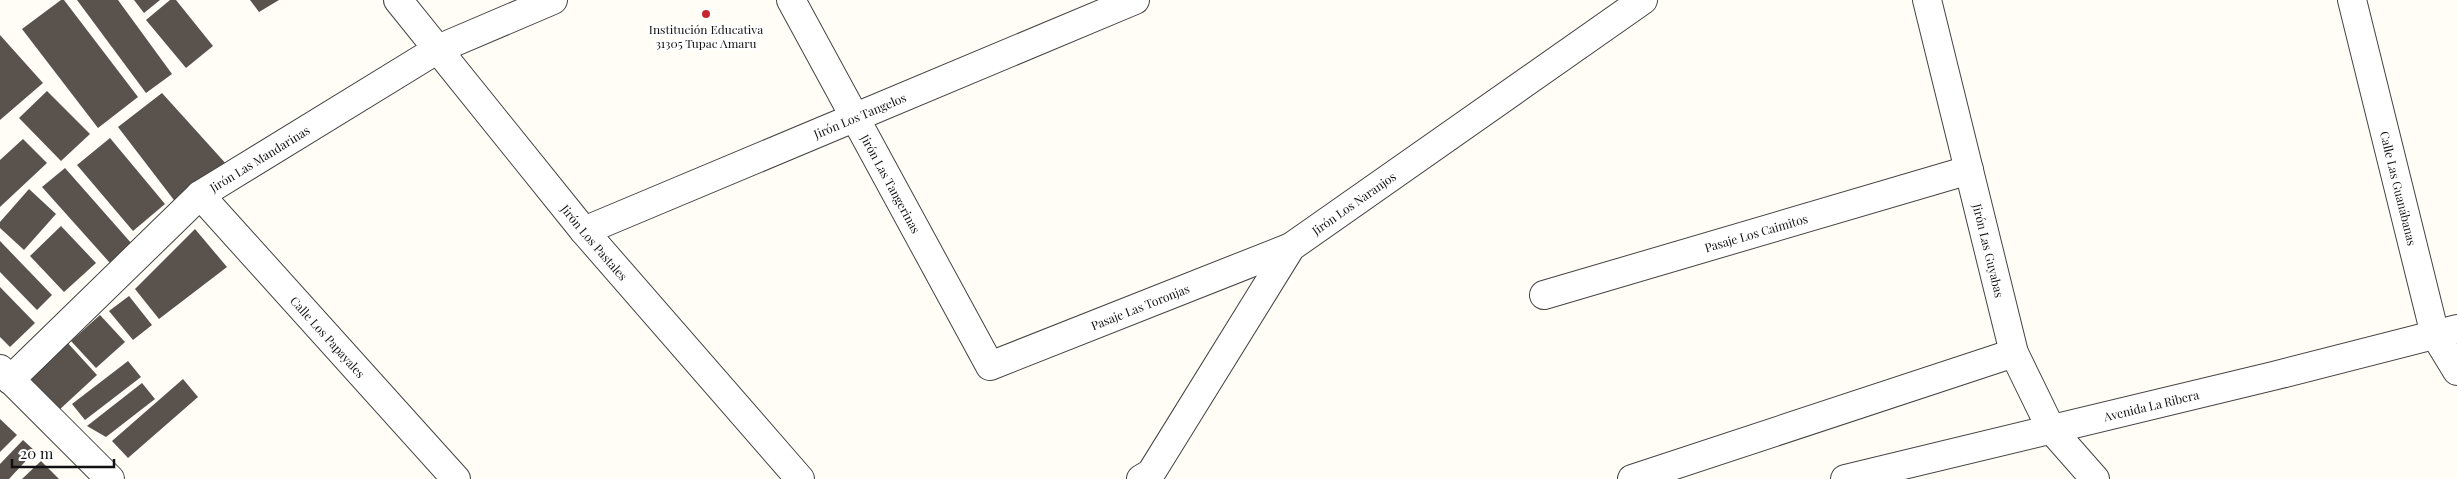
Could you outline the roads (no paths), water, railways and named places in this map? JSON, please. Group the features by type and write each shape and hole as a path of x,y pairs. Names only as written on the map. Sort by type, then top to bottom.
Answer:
{"street":[{"name":"Jirón Los Pastales","path":"398,0 584,230 800,479"},
{"name":"Jirón Las Mandarinas","path":"5,374 200,195 438,49 553,0"},
{"name":"Jirón Las Tangerinas","path":"792,0 990,366"},
{"name":"Jirón Los Tangelos","path":"584,230 1135,0"},
{"name":"Jirón Los Naranjos","path":"1141,479 1151,473 1291,247 1643,0"},
{"name":"Jirón Las Guyabas","path":"1926,0 2014,353 2051,429 2095,479"},
{"name":"Calle Las Guanábanas","path":"2352,0 2457,371"},
{"name":"Pasaje Los Caimitos","path":"1544,295 1969,170"},
{"name":"Calle Los Papayales","path":"200,195 456,479"},
{"name":"Pasaje Las Toronjas","path":"990,366 1291,247"},
{"name":"Avenida La Ribera","path":"1846,479 2446,332"},
{"path":"1632,479 2014,353"},
{"path":"5,374 110,479"}],"place":[{"name":"Institución Educativa 31305 Tupac Amaru","path":"706,14"}]}
